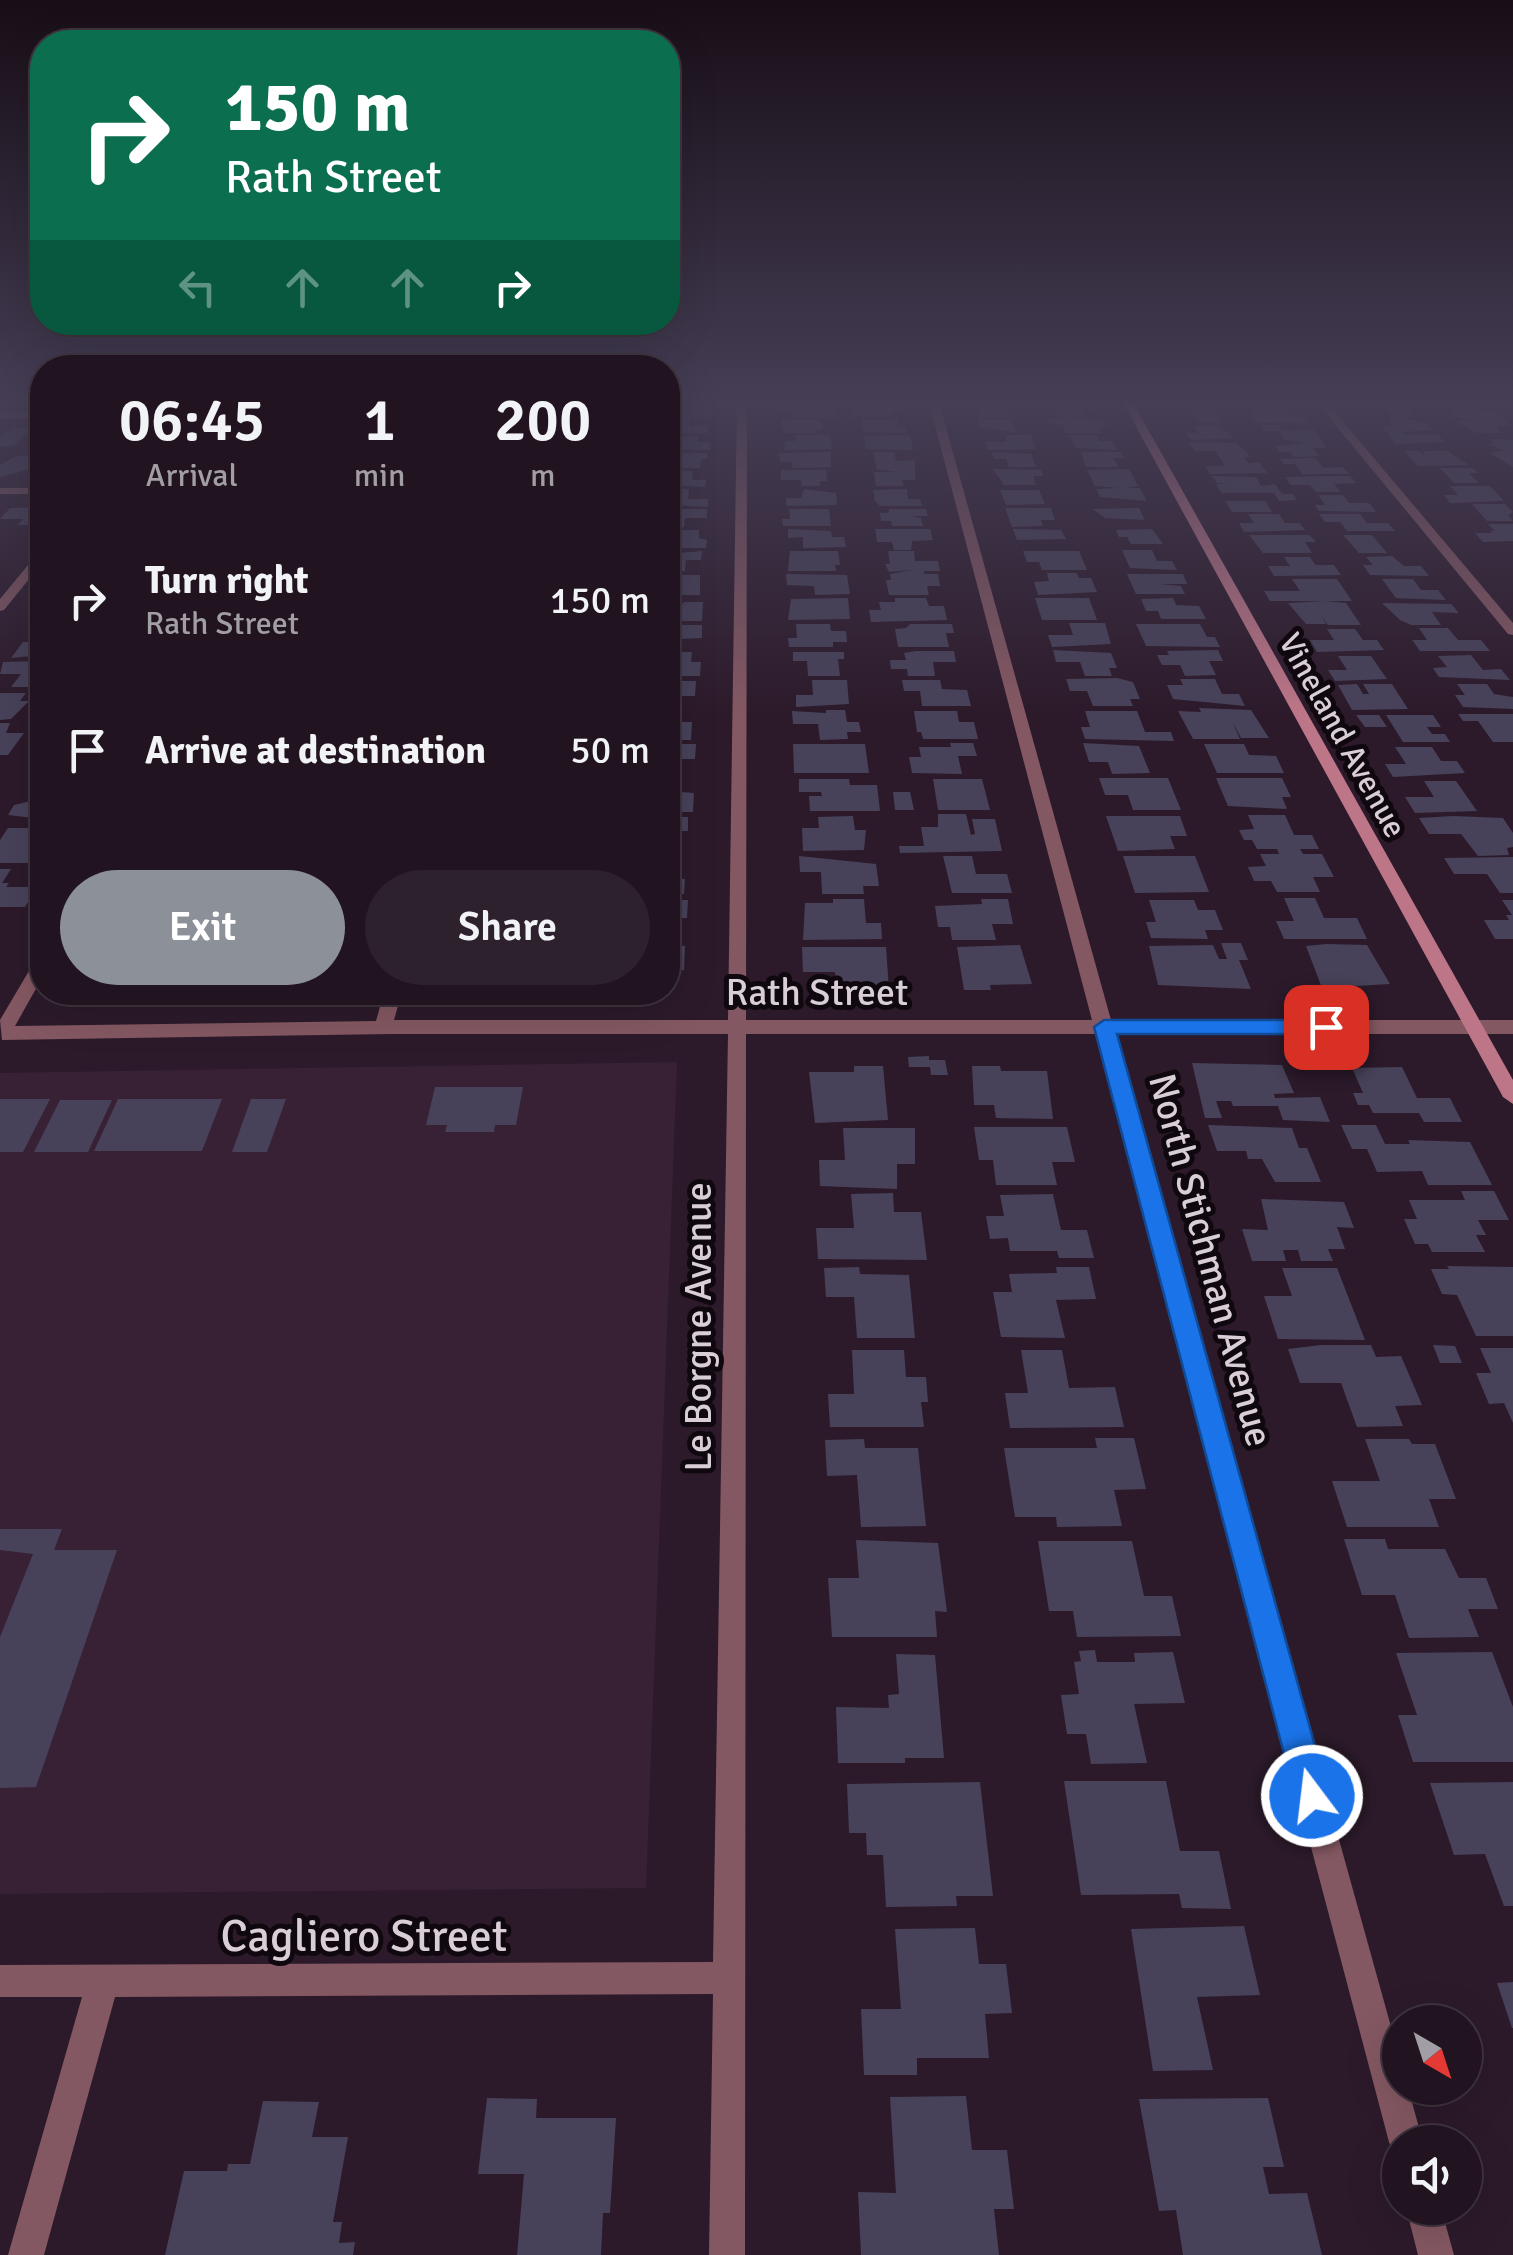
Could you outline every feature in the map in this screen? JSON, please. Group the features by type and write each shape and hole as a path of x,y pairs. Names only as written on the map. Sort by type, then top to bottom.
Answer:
{"street":[{"name":"Le Borgne Avenue","path":"726,2255 741,504"},
{"name":"North Stichman Avenue","path":"962,504 1401,2125"},
{"name":"Vineland Avenue","path":"1184,504 1513,1097"},
{"path":"1408,504 1513,630"},
{"path":"0,607 23,588 30,576"},
{"path":"0,588 23,588"},
{"path":"2,1033 30,984"},
{"path":"383,1028 389,1005"},
{"name":"Rath Street","path":"2,1033 383,1028 1513,1027"},
{"name":"Cagliero Street","path":"0,1981 728,1978"},
{"path":"26,2255 104,1982"},
{"path":"1428,2225 1436,2255"}],"shaded area":[{"path":"677,1062 646,1888 0,1894 0,1073"}],"building":[{"path":"786,504 837,505 786,506"},
{"path":"878,504 922,506 880,506"},
{"path":"1227,504 1267,504 1272,512 1232,512"},
{"path":"1370,504 1376,512 1319,511 1315,505"},
{"path":"1472,504 1505,504 1513,512 1508,515 1513,521 1487,521"},
{"path":"30,507 30,525 17,525 23,519 0,519 10,508"},
{"path":"1005,508 1051,508 1055,520 1041,520 1043,526 1012,527"},
{"path":"1139,508 1145,520 1105,518 1093,509"},
{"path":"680,509 707,509 707,518 685,518 684,527 680,527"},
{"path":"789,509 829,509 831,526 783,526 782,519 790,519"},
{"path":"889,509 926,509 928,516 911,516 921,518 923,526 892,526 891,521 881,521 880,513 889,513"},
{"path":"1248,514 1279,514 1285,523 1300,523 1305,530 1244,532 1239,523 1254,523"},
{"path":"1319,514 1360,514 1367,523 1388,523 1395,531 1347,531 1340,522 1325,522"},
{"path":"1488,524 1513,524 1513,541 1483,542 1475,533 1495,531"},
{"path":"788,529 831,531 832,537 844,537 846,547 803,548 803,537 788,538"},
{"path":"875,529 930,529 933,540 912,541 911,550 894,550 892,542 877,542"},
{"path":"1013,529 1061,530 1066,539 1017,540"},
{"path":"1152,529 1163,544 1131,544 1127,537 1119,537 1116,530"},
{"path":"680,530 699,530 699,538 707,540 706,548 680,548"},
{"path":"1249,535 1310,535 1316,542 1305,542 1312,553 1263,553"},
{"path":"1343,535 1372,535 1387,553 1359,553"},
{"path":"1122,550 1152,550 1157,561 1172,561 1177,570 1130,568"},
{"path":"702,551 701,560 686,560 685,571 680,571 680,553"},
{"path":"790,551 838,551 840,565 835,565 836,571 788,571"},
{"path":"888,551 914,551 915,561 938,561 940,571 924,574 938,574 940,586 927,586 929,595 889,595 886,580 891,580 890,574 912,570 889,572 885,564 890,564"},
{"path":"1023,551 1079,551 1087,570 1042,570 1039,562 1027,562"},
{"path":"1392,556 1404,566 1421,566 1429,576 1370,575 1363,565 1373,565 1366,557"},
{"path":"1284,557 1310,557 1315,565 1334,565 1341,575 1274,576 1268,566 1290,566"},
{"path":"1047,573 1077,573 1079,578 1091,578 1097,592 1038,595 1034,582 1049,581"},
{"path":"786,574 847,575 850,594 815,595 814,586 787,585"},
{"path":"1127,574 1183,574 1187,584 1160,584 1181,586 1185,594 1136,594"},
{"path":"680,575 700,575 700,595 680,595"},
{"path":"1292,579 1337,579 1352,601 1270,601 1264,591 1300,591"},
{"path":"1382,579 1413,579 1421,590 1438,590 1446,600 1396,598"},
{"path":"848,598 850,619 788,620 791,599"},
{"path":"895,598 926,598 929,606 944,606 947,620 871,622 869,610 881,610 879,602 895,602"},
{"path":"1035,598 1089,598 1097,620 1042,620"},
{"path":"1173,598 1176,605 1199,606 1206,619 1161,619 1158,611 1146,611 1141,599"},
{"path":"684,602 703,602 702,621 680,621"},
{"path":"1288,603 1346,603 1361,625 1328,625 1321,616 1326,624 1306,624"},
{"path":"1382,603 1451,604 1459,613 1432,612 1441,625 1411,625"},
{"path":"1069,623 1105,623 1111,644 1052,647 1048,635 1073,635"},
{"path":"796,624 830,624 831,631 846,631 847,642 833,642 833,647 789,647 788,638 797,638"},
{"path":"910,624 952,624 954,633 946,633 949,647 898,647 895,629"},
{"path":"1136,624 1200,624 1207,637 1215,637 1220,647 1146,646"},
{"path":"680,625 702,625 702,638 680,639"},
{"path":"1419,628 1448,628 1458,640 1481,640 1490,651 1420,651 1412,640 1427,640"},
{"path":"1327,629 1355,629 1363,640 1377,640 1384,650 1317,652 1310,640 1334,640"},
{"path":"23,642 30,642 30,656 11,658"},
{"path":"1053,650 1111,653 1117,668 1109,668 1112,676 1085,676 1080,662 1056,662"},
{"path":"1218,650 1223,661 1209,661 1216,675 1185,676 1180,665 1162,665 1157,655 1169,655 1167,651"},
{"path":"954,651 956,662 933,662 935,676 908,676 907,669 891,669 890,660 906,660 904,653"},
{"path":"680,652 692,652 691,662 701,662 700,676 680,676"},
{"path":"793,652 844,652 844,659 838,659 840,676 808,676 807,661 793,661"},
{"path":"1471,655 1483,670 1501,669 1510,680 1439,677 1433,668 1447,667 1438,656"},
{"path":"1338,656 1371,656 1387,679 1335,681 1328,670 1347,670"},
{"path":"30,661 30,687 11,687 21,674 0,674 3,662"},
{"path":"1117,678 1133,682 1140,699 1130,699 1133,706 1093,706 1087,691 1070,691 1066,679"},
{"path":"1180,679 1215,679 1222,694 1239,694 1245,706 1173,699 1167,685 1183,685"},
{"path":"812,680 847,680 849,704 796,707 796,695 813,695"},
{"path":"902,680 940,680 942,689 967,690 971,706 922,706 920,691 904,691"},
{"path":"680,681 696,681 695,696 680,696"},
{"path":"1357,684 1363,694 1369,694 1363,684 1392,684 1408,709 1352,710 1338,685"},
{"path":"1457,684 1487,684 1494,694 1513,697 1513,709 1463,707 1455,695 1465,695"},
{"path":"0,693 26,693 20,701 29,701 11,719 0,720"},
{"path":"1199,708 1251,710 1269,738 1241,738 1233,723 1240,739 1193,739 1178,711 1201,712"},
{"path":"845,710 847,722 859,722 861,732 847,732 848,739 820,740 818,724 793,724 792,711"},
{"path":"914,711 957,711 959,722 974,722 978,739 923,739 921,732 917,732"},
{"path":"1085,711 1137,711 1145,732 1171,732 1174,741 1085,739 1081,727 1090,727"},
{"path":"1458,714 1513,714 1513,742 1493,742 1478,721 1463,721"},
{"path":"1356,715 1379,715 1387,727 1365,727"},
{"path":"1386,715 1433,715 1441,727 1427,727 1432,734 1445,734 1450,742 1403,742"},
{"path":"680,722 692,722 691,740 680,740"},
{"path":"0,723 10,723 6,733 24,733 8,755 0,755"},
{"path":"950,743 973,743 977,756 958,756 962,774 912,773 909,757 921,757 919,747 951,747"},
{"path":"1083,743 1139,746 1150,773 1112,774 1108,762 1089,762"},
{"path":"680,744 696,744 695,759 680,759"},
{"path":"793,744 865,744 869,773 794,773"},
{"path":"1204,744 1244,744 1249,755 1276,756 1284,773 1217,773"},
{"path":"1395,747 1432,747 1441,761 1457,761 1465,773 1393,777 1385,764 1406,764"},
{"path":"1099,778 1168,778 1181,810 1133,810 1128,795 1105,795"},
{"path":"1216,778 1282,778 1291,797 1282,797 1287,809 1228,806"},
{"path":"799,779 849,779 850,785 877,785 880,811 810,811 809,796 822,796 821,792 799,792"},
{"path":"933,779 982,779 990,810 938,810"},
{"path":"1424,781 1456,781 1477,811 1415,813 1405,797 1434,797"},
{"path":"680,792 694,793 693,812 680,812"},
{"path":"893,792 910,792 914,810 895,810"},
{"path":"30,801 30,818 8,815 14,805"},
{"path":"938,814 966,814 971,835 975,834 972,819 995,819 1002,851 900,853 899,846 924,846 921,827 938,827"},
{"path":"1248,815 1285,815 1294,835 1312,835 1319,849 1300,849 1303,854 1322,854 1334,877 1313,877 1320,892 1277,892 1271,881 1254,881 1248,867 1266,866 1260,854 1279,854 1277,849 1257,849 1252,840 1244,840 1239,830 1254,829"},
{"path":"853,816 855,830 866,830 864,850 803,851 802,828 819,828 818,817"},
{"path":"1106,816 1180,816 1187,836 1170,836 1175,849 1118,851"},
{"path":"680,817 688,817 688,831 680,831"},
{"path":"1419,818 1503,818 1513,833 1513,847 1507,848 1509,855 1478,856 1461,834 1429,834"},
{"path":"8,828 30,828 30,863 0,863 0,840"},
{"path":"799,856 876,864 879,886 863,886 864,894 822,894 821,872 800,872"},
{"path":"943,856 972,856 976,874 1007,874 1012,893 952,893"},
{"path":"1123,856 1195,856 1209,892 1135,893"},
{"path":"1513,857 1513,893 1500,893 1487,874 1454,874 1444,858"},
{"path":"0,869 11,869 2,883 9,883 6,887 30,887 30,899 25,907 0,907"},
{"path":"680,879 685,879 684,894 680,894"},
{"path":"1284,898 1315,898 1324,918 1357,918 1367,939 1284,939 1276,921 1294,921"},
{"path":"833,899 864,899 866,923 881,923 882,939 803,940 805,903 833,903"},
{"path":"981,899 1008,899 1013,924 992,924 996,940 952,940 950,927 938,927 935,906 982,904"},
{"path":"680,900 688,900 687,918 680,918"},
{"path":"1149,900 1194,900 1198,910 1215,910 1223,930 1205,930 1208,939 1151,938 1146,922 1156,922"},
{"path":"1502,900 1513,900 1513,939 1495,939 1484,920 1509,920 1506,915 1512,915"},
{"path":"1221,943 1241,943 1248,960 1239,960 1251,989 1158,985 1149,946 1213,945 1219,959 1227,959"},
{"path":"1020,945 1032,984 964,990 957,947"},
{"path":"1367,945 1390,984 1322,988 1306,946"},
{"path":"680,946 685,946 684,970 680,970"},
{"path":"802,947 886,947 889,990 837,991 835,972 803,972"},
{"path":"929,1056 929,1060 945,1060 948,1075 931,1075 930,1067 909,1067 908,1057"},
{"path":"1192,1063 1282,1065 1294,1093 1274,1094 1275,1098 1320,1097 1330,1122 1283,1120 1278,1106 1233,1106 1231,1101 1216,1101 1222,1118 1205,1118"},
{"path":"854,1066 883,1066 888,1120 815,1123 809,1072 854,1072"},
{"path":"972,1066 1000,1066 1001,1071 1047,1071 1053,1119 996,1118 994,1105 974,1105"},
{"path":"1402,1067 1417,1098 1450,1098 1462,1122 1424,1122 1419,1113 1373,1113 1369,1105 1358,1105 1353,1093 1363,1093 1352,1068"},
{"path":"435,1087 523,1087 516,1125 495,1125 494,1132 445,1132 447,1125 426,1125"},
{"path":"0,1099 50,1099 23,1152 0,1152"},
{"path":"118,1099 222,1099 202,1151 94,1151"},
{"path":"251,1099 286,1099 267,1152 232,1152"},
{"path":"60,1100 112,1100 88,1152 34,1152"},
{"path":"1208,1125 1292,1128 1299,1148 1307,1148 1321,1182 1275,1182 1262,1159 1248,1159 1246,1151 1217,1151"},
{"path":"1341,1125 1376,1125 1385,1144 1410,1144 1408,1140 1470,1142 1492,1185 1428,1185 1422,1171 1377,1172 1367,1149 1352,1149"},
{"path":"974,1127 1067,1127 1075,1162 1052,1162 1057,1185 996,1185 993,1160 979,1160"},
{"path":"843,1128 915,1128 915,1164 897,1164 897,1189 820,1186 819,1160 845,1160"},
{"path":"1461,1191 1494,1191 1509,1220 1478,1220 1486,1235 1476,1235 1485,1252 1432,1252 1428,1244 1415,1244 1404,1219 1417,1219 1409,1200 1465,1200"},
{"path":"893,1193 894,1212 921,1212 927,1260 818,1259 816,1228 854,1228 851,1194"},
{"path":"1053,1194 1061,1230 1087,1230 1094,1258 1059,1258 1057,1251 1010,1251 1008,1238 990,1239 986,1216 1004,1216 1000,1195"},
{"path":"1261,1199 1344,1202 1354,1228 1337,1227 1345,1249 1328,1249 1333,1261 1301,1261 1298,1250 1283,1250 1286,1261 1252,1261 1242,1229 1268,1230"},
{"path":"1447,1266 1513,1267 1513,1336 1476,1336 1457,1295 1442,1294 1431,1269 1449,1269"},
{"path":"859,1267 860,1274 909,1275 915,1338 857,1338 854,1297 826,1297 824,1268"},
{"path":"1056,1267 1089,1267 1096,1299 1056,1300 1065,1338 1001,1337 993,1292 1012,1292 1009,1274 1057,1273"},
{"path":"1282,1268 1337,1268 1365,1340 1278,1339 1264,1296 1292,1296"},
{"path":"1371,1345 1376,1357 1401,1356 1422,1405 1395,1406 1403,1426 1357,1427 1341,1383 1300,1383 1288,1349"},
{"path":"1433,1345 1455,1346 1462,1363 1440,1363"},
{"path":"1480,1348 1513,1348 1513,1423 1504,1403 1489,1404 1476,1373 1491,1373"},
{"path":"852,1350 904,1350 906,1377 926,1377 928,1402 921,1402 924,1427 830,1427 828,1394 854,1394"},
{"path":"1021,1350 1062,1350 1069,1388 1115,1387 1124,1427 1010,1428 1005,1393 1028,1393"},
{"path":"1095,1438 1134,1438 1146,1489 1114,1490 1122,1526 1057,1527 1056,1517 1015,1517 1004,1448 1097,1448"},
{"path":"864,1439 865,1448 918,1448 926,1526 861,1527 857,1475 827,1476 825,1440"},
{"path":"1365,1439 1409,1439 1412,1444 1435,1444 1456,1499 1429,1499 1439,1527 1347,1527 1332,1481 1380,1481"},
{"path":"0,1529 62,1529 54,1550 117,1550 36,1787 0,1788 0,1637 33,1554 0,1550"},
{"path":"1344,1539 1385,1539 1388,1549 1445,1549 1459,1578 1486,1578 1498,1609 1468,1609 1479,1637 1409,1638 1395,1595 1362,1595"},
{"path":"856,1540 938,1543 947,1612 935,1611 937,1637 832,1637 828,1578 859,1578"},
{"path":"1038,1541 1132,1541 1144,1596 1172,1596 1181,1636 1077,1637 1073,1611 1049,1611"},
{"path":"1095,1650 1097,1662 1135,1662 1134,1653 1173,1652 1185,1703 1134,1704 1147,1763 1091,1764 1086,1734 1067,1734 1061,1695 1079,1694 1074,1662 1081,1661 1079,1651"},
{"path":"1492,1652 1513,1707 1513,1762 1413,1762 1398,1715 1417,1715 1396,1653"},
{"path":"896,1654 935,1655 944,1758 905,1758 905,1763 838,1763 836,1707 889,1708 888,1695 899,1694"},
{"path":"1064,1781 1166,1781 1180,1851 1219,1851 1231,1909 1182,1908 1179,1894 1081,1895"},
{"path":"980,1782 993,1896 956,1896 957,1906 886,1907 883,1855 867,1855 866,1833 849,1833 847,1784"},
{"path":"1513,1782 1513,1906 1504,1906 1485,1854 1454,1855 1430,1783"},
{"path":"1244,1926 1260,1995 1197,1997 1213,2070 1153,2071 1131,1929"},
{"path":"975,1928 979,1964 1006,1964 1012,2013 985,2014 989,2058 917,2058 917,2075 864,2075 861,2009 901,2009 895,1929"},
{"path":"1513,1982 1513,2028 1512,2028 1497,1983"},
{"path":"966,2096 972,2150 1007,2150 1014,2209 994,2209 999,2255 861,2255 858,2192 896,2193 890,2097"},
{"path":"487,2098 537,2099 536,2118 616,2118 610,2213 603,2213 601,2255 517,2255 524,2174 478,2174"},
{"path":"1268,2098 1284,2167 1263,2167 1269,2194 1307,2193 1322,2255 1183,2255 1176,2210 1159,2211 1139,2099"},
{"path":"263,2101 319,2102 312,2137 348,2137 333,2222 342,2222 339,2243 355,2242 353,2255 165,2255 184,2171 227,2171 228,2164 250,2164"}],"route":[{"path":"1312,1796 1104,1027 1326,1027"}]}
